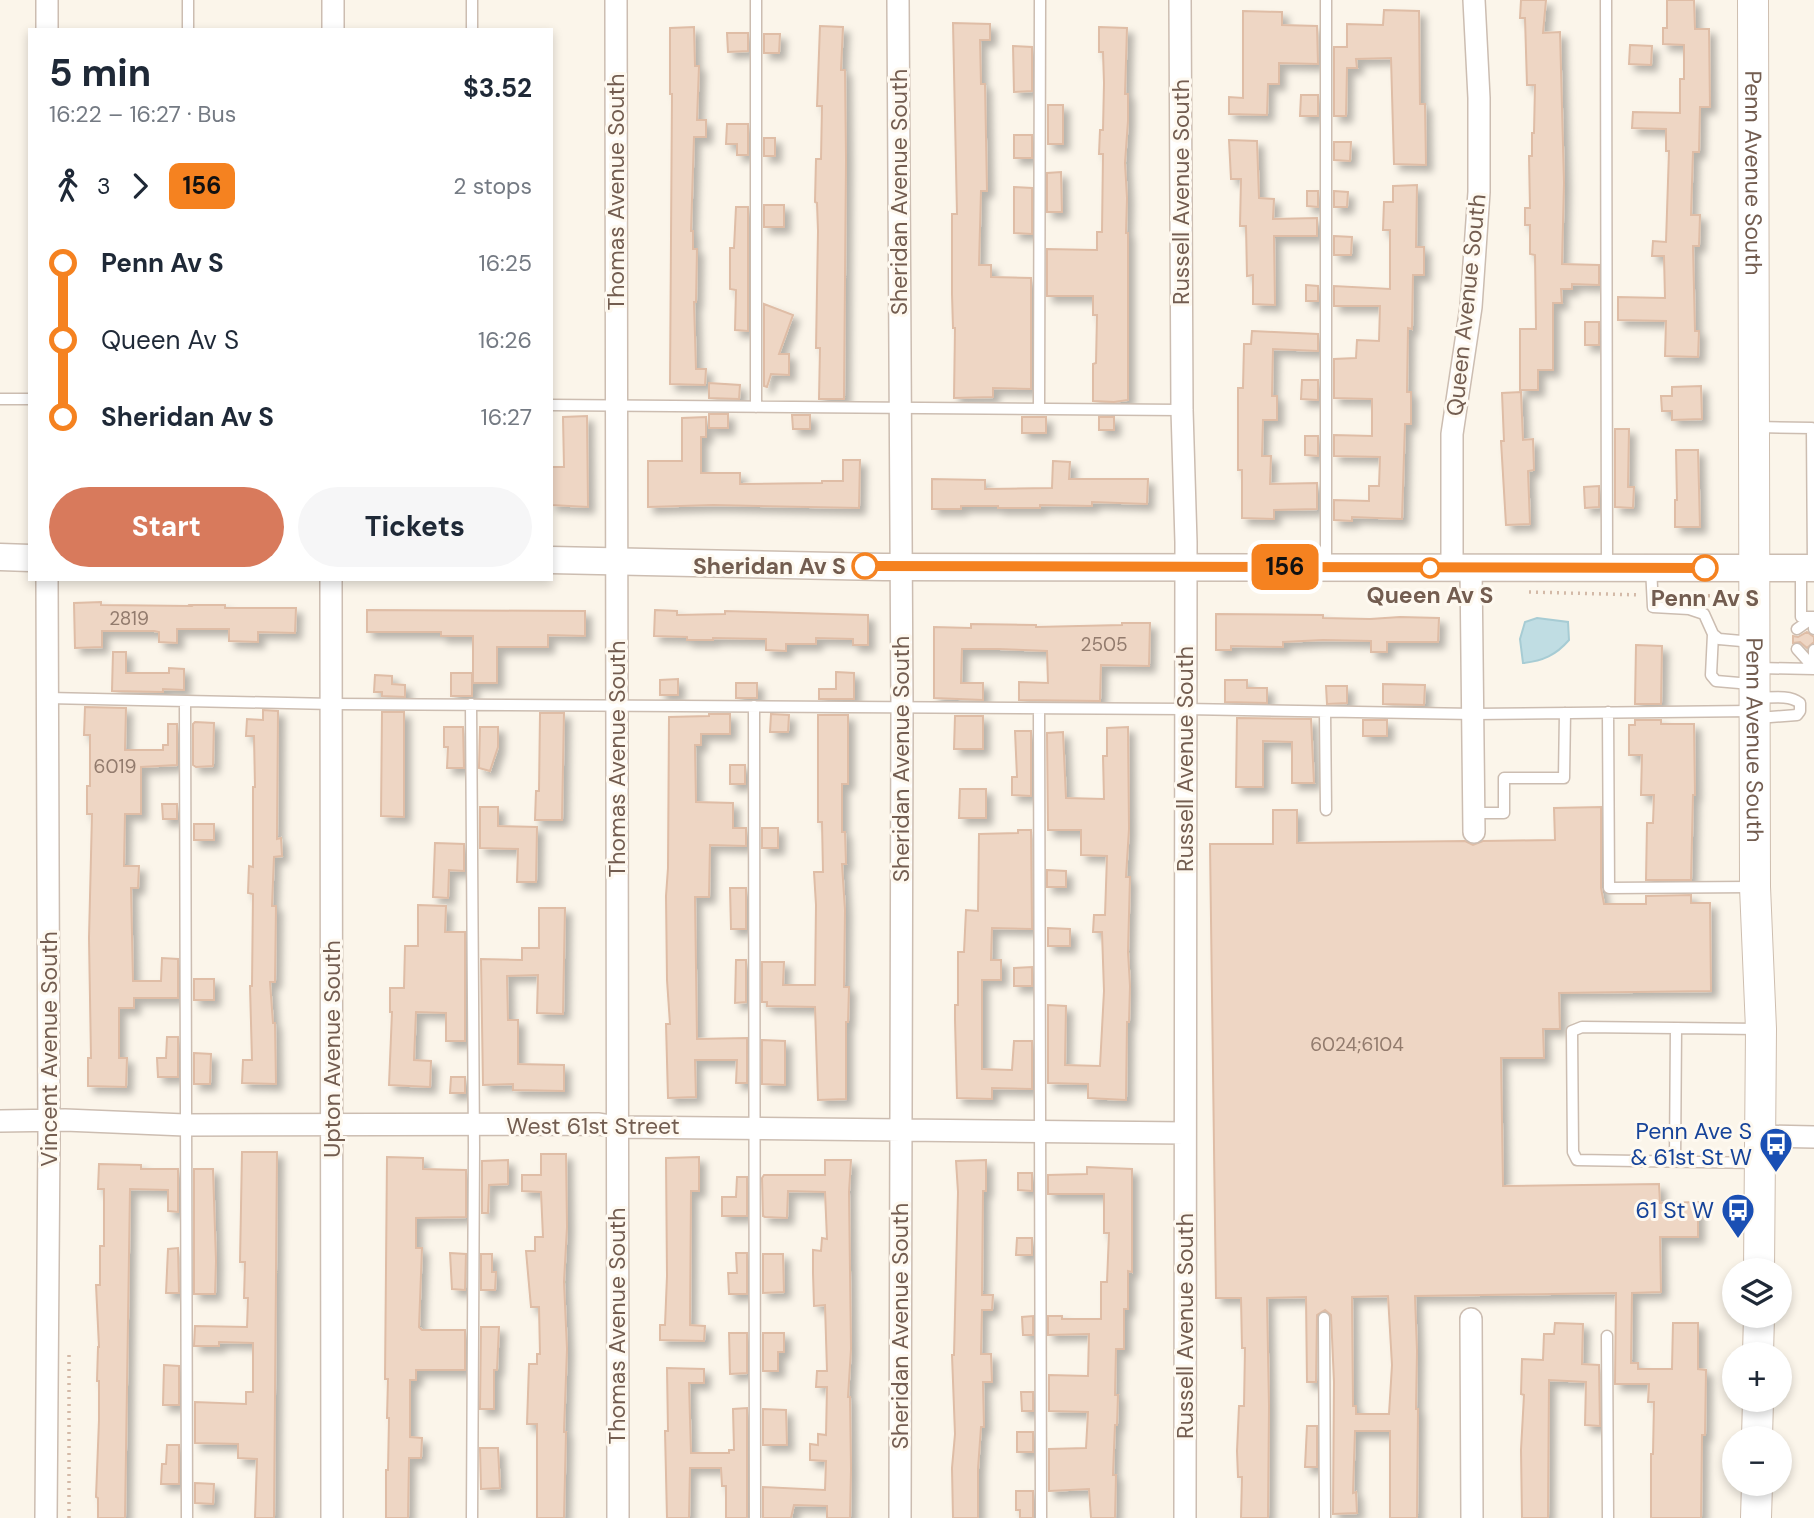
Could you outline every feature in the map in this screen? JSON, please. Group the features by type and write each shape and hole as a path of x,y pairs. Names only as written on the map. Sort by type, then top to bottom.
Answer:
{"main road":[{"name":"Penn Avenue South","path":"1753,0 1755,887 1761,1029 1759,1258"},
{"path":"1756,1518 1757,1496"}],"street":[{"path":"47,0 47,28"},
{"path":"333,0 333,28"},
{"name":"Thomas Avenue South","path":"617,0 618,1518"},
{"name":"Sheridan Avenue South","path":"898,0 902,708 900,1518"},
{"name":"Russell Avenue South","path":"1180,0 1185,566 1185,1518"},
{"name":"Queen Avenue South","path":"1474,0 1479,98 1479,192 1471,307 1452,434 1473,714 1474,823"},
{"path":"0,557 28,558"},
{"path":"553,560 900,567 1810,568"},
{"name":"Vincent Avenue South","path":"46,1518 49,1120 47,581"},
{"name":"Upton Avenue South","path":"331,581 332,1518"},
{"name":"West 61st Street","path":"0,1121 185,1125 599,1124 617,1127 1185,1133"},
{"path":"1760,1150 1814,1137"},
{"path":"1471,1319 1472,1518"}],"lane":[{"path":"188,0 188,28"},
{"path":"472,0 472,28"},
{"path":"756,0 757,407"},
{"path":"1039,409 1040,0"},
{"path":"1325,0 1326,567"},
{"path":"1605,0 1607,568"},
{"path":"0,399 28,399"},
{"path":"553,405 1182,410"},
{"path":"1754,427 1812,428 1810,568 1801,617 1814,617"},
{"path":"1651,568 1653,607 1689,609 1704,614 1713,634 1755,687"},
{"path":"1797,629 1814,617"},
{"path":"1814,617 1814,629"},
{"path":"1713,634 1711,675 1716,681 1755,687"},
{"path":"48,698 332,704 1185,709 1473,714 1608,712 1755,687 1814,668 1797,649"},
{"path":"1814,650 1814,658"},
{"path":"185,701 187,1518"},
{"path":"471,704 474,1126 472,1518"},
{"path":"754,706 755,1518"},
{"path":"1039,709 1041,1518"},
{"path":"1325,712 1326,810"},
{"path":"1608,712 1609,888 1755,887"},
{"path":"1474,823 1504,813 1504,778 1564,778 1565,713"},
{"path":"1760,1150 1675,1161 1577,1160 1573,1153 1572,1031 1582,1027 1761,1029"},
{"path":"1675,1161 1676,1028"},
{"path":"1324,1318 1325,1518"},
{"path":"1607,1336 1608,1518"}],"path":[{"path":"1528,592 1653,595"},
{"path":"1690,596 1730,595"}],"water":[{"path":"1537,618 1568,622 1569,640 1549,656 1523,663 1520,639 1525,622"}],"building":[{"path":"1521,0 1546,0 1543,33 1560,32 1564,183 1562,264 1599,265 1599,285 1572,284 1572,289 1561,289 1562,303 1553,303 1553,370 1538,370 1538,390 1520,390 1520,329 1536,329 1535,255 1530,254 1530,225 1525,225 1525,208 1530,208 1529,156 1532,156 1534,133 1535,85 1527,85 1525,18 1520,18"},
{"path":"1667,0 1694,0 1695,29 1709,29 1710,107 1700,107 1699,152 1693,152 1691,215 1700,215 1699,246 1693,246 1695,331 1699,331 1698,357 1665,356 1666,321 1618,320 1618,297 1665,298 1664,256 1652,256 1653,241 1666,242 1669,151 1666,151 1666,129 1632,128 1633,112 1680,113 1684,45 1663,44 1663,28 1667,28"},
{"path":"1384,10 1419,11 1420,104 1425,104 1426,165 1394,164 1391,58 1356,59 1357,68 1347,68 1346,116 1334,116 1334,47 1347,47 1347,24 1383,25"},
{"path":"1243,11 1282,12 1282,25 1317,26 1318,64 1279,63 1279,84 1268,84 1267,115 1229,114 1229,97 1243,98"},
{"path":"953,23 990,24 990,40 980,40 981,84 985,84 987,191 981,191 979,265 991,265 991,277 1031,278 1031,389 993,388 993,397 954,398 952,214 957,214"},
{"path":"820,26 843,27 841,70 845,70 846,160 844,399 819,399 820,348 816,348 818,231 815,202 816,159 821,159 822,106 817,106"},
{"path":"694,27 695,66 699,66 697,120 706,120 706,137 694,137 691,231 693,249 697,249 694,302 696,369 706,369 705,385 670,384 670,28"},
{"path":"1099,27 1127,28 1125,94 1128,94 1128,121 1125,163 1128,233 1128,400 1114,402 1093,401 1097,315 1093,315 1093,296 1047,296 1047,249 1097,250 1097,232 1102,232 1103,154 1099,154 1100,130 1103,130 1104,83 1103,52 1099,52"},
{"path":"727,33 748,33 748,51 728,52"},
{"path":"764,34 780,34 779,53 764,53"},
{"path":"1630,45 1652,46 1651,65 1629,64"},
{"path":"1013,46 1032,47 1032,91 1014,92"},
{"path":"1301,95 1318,95 1318,116 1300,116"},
{"path":"1048,105 1063,105 1063,144 1048,144"},
{"path":"727,124 748,124 748,155 737,155 737,144 726,144"},
{"path":"1014,135 1032,135 1032,158 1014,158"},
{"path":"764,138 775,138 775,156 764,156"},
{"path":"1229,140 1257,141 1259,198 1274,199 1273,219 1317,218 1317,236 1274,236 1275,305 1253,304 1253,275 1247,276 1246,226 1240,226 1241,179 1231,179"},
{"path":"1334,142 1351,142 1350,161 1334,160"},
{"path":"1061,172 1062,212 1047,212 1047,173"},
{"path":"1417,185 1416,247 1424,247 1424,275 1413,275 1412,329 1408,328 1407,392 1411,392 1411,424 1405,424 1402,519 1352,517 1352,521 1334,520 1334,500 1369,501 1369,486 1379,486 1380,457 1334,456 1334,435 1372,436 1372,399 1334,398 1334,359 1356,358 1357,340 1379,341 1380,306 1334,306 1334,286 1390,289 1390,230 1383,230 1384,202 1393,202 1393,186"},
{"path":"1014,187 1032,188 1032,234 1014,233"},
{"path":"1307,191 1318,191 1318,207 1307,206"},
{"path":"1334,191 1348,192 1347,207 1334,207"},
{"path":"764,205 784,205 784,227 764,227"},
{"path":"736,207 748,207 748,331 735,330 736,290 730,289 730,248 734,248"},
{"path":"1334,236 1352,237 1351,255 1334,255"},
{"path":"1306,285 1318,286 1318,301 1306,301"},
{"path":"764,304 793,315 779,354 789,354 789,375 771,374 767,387 764,386"},
{"path":"1585,322 1599,322 1599,345 1585,345"},
{"path":"1252,331 1318,334 1318,351 1273,349 1272,396 1277,396 1277,420 1263,420 1262,456 1271,456 1270,484 1317,483 1317,509 1274,510 1274,519 1242,518 1242,470 1238,470 1238,388 1243,388 1244,344 1251,344"},
{"path":"1302,380 1318,380 1318,400 1301,399"},
{"path":"709,383 740,385 739,399 709,398"},
{"path":"1701,386 1702,419 1672,420 1672,411 1662,411 1661,396 1672,396 1672,387"},
{"path":"1521,392 1523,440 1533,439 1534,470 1528,471 1530,524 1506,525 1501,441 1504,441 1502,393"},
{"path":"709,414 728,414 728,428 709,428"},
{"path":"792,415 810,415 810,429 793,429"},
{"path":"587,416 588,507 553,505 553,467 564,467 563,417"},
{"path":"706,417 706,437 701,437 701,473 740,473 740,484 822,483 843,481 843,460 860,460 859,508 713,505 648,507 648,461 682,461 682,418"},
{"path":"1022,417 1046,417 1046,433 1022,433"},
{"path":"1099,417 1114,417 1114,430 1099,430"},
{"path":"1615,429 1629,429 1628,487 1634,487 1633,508 1615,507"},
{"path":"1305,436 1318,436 1318,456 1305,455"},
{"path":"1676,450 1698,450 1700,527 1675,527"},
{"path":"1053,461 1070,462 1069,479 1148,479 1147,504 1092,502 1092,506 961,506 961,509 932,509 932,479 985,480 985,489 1052,488"},
{"path":"1599,486 1599,507 1585,508 1584,487"},
{"path":"101,602 101,605 296,608 295,633 258,632 258,642 229,641 229,629 177,629 177,643 159,642 159,632 154,631 102,631 102,647 75,648 74,603"},
{"path":"367,610 585,611 585,636 548,635 548,647 497,647 497,683 473,683 473,636 441,636 441,632 367,632"},
{"path":"655,610 677,611 677,615 725,614 725,611 868,615 868,645 853,645 853,639 816,638 816,644 786,644 786,651 766,650 766,639 687,640 687,637 654,636"},
{"path":"1216,614 1323,615 1323,618 1370,619 1439,618 1438,642 1387,642 1387,652 1371,652 1371,641 1323,640 1283,642 1283,647 1231,646 1231,650 1216,650"},
{"path":"1150,623 1149,666 1101,665 1100,701 1019,700 1019,682 1048,683 1047,651 999,649 962,649 961,683 983,683 983,700 934,698 934,627 971,628 971,624 1036,627"},
{"path":"1807,632 1814,637 1814,642 1807,648 1800,642 1793,643 1793,636 1798,637"},
{"path":"1636,645 1662,646 1661,704 1635,704"},
{"path":"113,652 126,652 126,673 169,673 169,668 184,669 184,690 112,691"},
{"path":"836,672 854,673 854,699 819,699 819,689 836,689"},
{"path":"451,673 472,673 472,696 451,696"},
{"path":"375,675 392,676 392,684 405,685 405,697 382,696 382,692 374,692"},
{"path":"678,679 678,695 660,695 660,680"},
{"path":"1225,680 1247,680 1247,688 1267,688 1267,703 1225,702"},
{"path":"736,683 757,683 757,698 736,698"},
{"path":"1383,684 1425,685 1424,705 1383,704"},
{"path":"1326,686 1347,686 1347,703 1327,704"},
{"path":"85,707 126,708 125,750 163,750 163,745 168,745 168,724 177,724 177,765 141,767 141,814 125,814 124,866 139,866 138,888 131,888 133,981 161,981 162,958 178,959 178,998 134,998 134,1008 119,1008 119,1058 127,1058 126,1087 88,1086 88,1058 91,1058 89,938 92,814 87,814 90,735 84,735"},
{"path":"263,710 278,711 277,839 281,838 282,856 274,857 272,906 276,906 275,982 270,982 275,1023 276,1084 242,1083 243,1060 252,1060 250,986 253,894 248,893 249,866 253,867 255,787 254,736 246,736 247,719 263,720"},
{"path":"382,712 404,712 404,817 381,816"},
{"path":"540,713 564,713 562,820 535,820 536,791 539,791"},
{"path":"730,714 730,734 701,734 701,745 695,745 696,802 733,803 733,828 746,828 746,846 710,845 709,897 695,897 697,1039 747,1038 747,1083 736,1083 737,1060 695,1060 696,1097 668,1098 666,1024 670,1024 666,896 669,717"},
{"path":"771,714 789,715 788,732 770,732"},
{"path":"818,715 848,715 848,784 842,784 842,832 845,832 846,864 842,864 845,910 844,987 849,987 846,1099 818,1100 815,1007 767,1006 767,1002 762,1002 762,962 784,962 783,985 815,985 814,872 823,872 822,822 818,822"},
{"path":"955,716 983,716 983,749 954,749"},
{"path":"1237,718 1311,719 1314,783 1292,783 1292,742 1263,741 1263,787 1236,787"},
{"path":"1363,720 1387,720 1387,736 1363,736"},
{"path":"1635,720 1661,720 1661,724 1694,724 1695,795 1691,880 1646,880 1647,823 1653,823 1654,795 1641,795 1642,755 1629,755 1629,725 1635,725"},
{"path":"195,722 214,723 213,766 193,765"},
{"path":"444,727 463,727 464,768 447,768 448,747 444,747"},
{"path":"480,727 498,727 498,747 490,771 479,768"},
{"path":"1128,727 1129,829 1126,877 1130,877 1130,986 1126,1100 1088,1098 1088,1084 1048,1083 1048,1005 1066,1006 1065,1065 1100,1066 1104,991 1102,932 1093,932 1094,915 1105,915 1107,856 1081,855 1081,830 1048,830 1047,733 1063,732 1066,798 1104,799 1103,756 1107,756 1107,728"},
{"path":"1015,731 1031,731 1031,796 1012,795 1012,777 1017,777"},
{"path":"730,765 745,765 745,784 730,784"},
{"path":"960,789 986,789 986,818 959,818"},
{"path":"162,804 177,804 177,819 163,819"},
{"path":"480,807 498,807 498,826 537,827 536,882 517,882 518,849 480,848"},
{"path":"1601,807 1601,888 1604,904 1646,904 1646,896 1691,895 1691,903 1710,903 1711,991 1559,993 1560,1029 1543,1029 1544,1058 1501,1058 1503,1186 1659,1184 1660,1203 1698,1202 1698,1237 1660,1237 1661,1292 1632,1293 1631,1363 1638,1363 1638,1369 1672,1369 1673,1323 1698,1323 1698,1369 1706,1370 1701,1518 1651,1518 1654,1402 1648,1402 1649,1384 1615,1384 1616,1293 1415,1296 1417,1518 1390,1518 1390,1431 1355,1431 1353,1493 1356,1492 1357,1513 1333,1514 1334,1382 1331,1315 1325,1310 1317,1315 1316,1382 1307,1382 1306,1297 1267,1298 1268,1518 1241,1518 1242,1477 1238,1477 1237,1451 1239,1406 1244,1406 1245,1348 1242,1348 1241,1298 1216,1298 1210,844 1273,844 1273,810 1297,810 1297,843 1465,841 1473,845 1483,841 1555,840 1554,808","holes":["1388,1296 1392,1365 1389,1414 1356,1414 1356,1406 1353,1406 1352,1297"]},
{"path":"194,824 214,824 214,840 194,840"},
{"path":"762,828 778,828 778,848 762,848"},
{"path":"1018,830 1031,830 1032,929 992,928 991,960 1001,960 1001,980 982,980 982,1069 1012,1070 1014,1041 1032,1041 1032,1089 992,1088 992,1099 957,1098 955,1005 958,1005 958,952 964,952 966,910 978,911 979,834 1018,833"},
{"path":"435,843 464,844 464,871 449,870 448,898 433,897"},
{"path":"1047,870 1066,871 1066,887 1047,887"},
{"path":"730,888 746,888 746,929 731,929"},
{"path":"418,905 446,906 445,932 465,932 465,1041 446,1041 446,1013 416,1012 414,1060 431,1061 430,1087 389,1085 392,1012 390,988 404,988 405,946 418,946"},
{"path":"539,908 565,908 563,1014 537,1013 538,975 507,976 508,1020 518,1020 518,1064 564,1065 564,1091 513,1090 513,1084 483,1085 481,959 522,960 522,948 539,948"},
{"path":"1048,928 1070,929 1070,946 1048,946"},
{"path":"736,960 746,960 746,1002 735,1003"},
{"path":"1032,967 1032,986 1014,986 1014,968"},
{"path":"194,979 214,979 214,1000 194,1000"},
{"path":"167,1037 178,1037 178,1077 158,1077 157,1058 166,1058"},
{"path":"762,1040 785,1041 785,1085 762,1084"},
{"path":"194,1053 211,1054 210,1084 194,1084"},
{"path":"451,1077 465,1077 465,1093 450,1093"},
{"path":"242,1152 277,1152 274,1518 255,1518 257,1459 238,1458 238,1444 195,1443 195,1402 246,1404 246,1392 253,1392 253,1343 219,1342 219,1346 194,1346 195,1326 247,1327 248,1298 244,1298 245,1262 240,1262"},
{"path":"541,1154 566,1154 564,1518 537,1518 537,1424 527,1424 529,1364 537,1364 537,1354 540,1354 539,1307 531,1307 526,1251 535,1251 535,1237 543,1237 541,1192 522,1191 522,1175 541,1175"},
{"path":"387,1157 423,1158 423,1169 466,1170 466,1217 416,1218 416,1248 422,1248 419,1327 422,1330 465,1330 465,1370 416,1370 416,1380 410,1380 410,1437 422,1438 421,1458 409,1458 408,1518 386,1518 389,1418 388,1379 385,1379"},
{"path":"699,1157 699,1191 691,1191 690,1325 705,1326 704,1341 660,1340 660,1325 665,1325 667,1276 666,1158"},
{"path":"508,1160 508,1184 489,1185 488,1213 482,1213 482,1161"},
{"path":"825,1160 851,1160 851,1349 848,1397 850,1518 827,1518 827,1506 794,1505 791,1518 763,1518 763,1487 825,1490 826,1461 810,1460 810,1444 818,1445 818,1434 826,1435 827,1387 816,1387 817,1371 827,1371 825,1305 814,1306 813,1250 821,1251 822,1238 827,1239 825,1192 788,1191 787,1218 765,1217 762,1178 764,1175 825,1175"},
{"path":"986,1160 982,1295 993,1295 992,1310 982,1310 981,1354 991,1354 992,1382 983,1382 984,1427 981,1427 978,1469 978,1518 953,1518 952,1468 955,1434 952,1355 958,1192 956,1161"},
{"path":"99,1164 141,1165 141,1169 178,1169 178,1212 168,1211 168,1190 130,1189 125,1518 98,1518 96,1497 99,1347 96,1285 100,1285 100,1246 104,1246 104,1189 98,1189"},
{"path":"1087,1167 1132,1169 1132,1272 1128,1271 1128,1309 1124,1309 1124,1349 1116,1349 1115,1395 1118,1395 1113,1475 1116,1475 1115,1518 1091,1518 1089,1489 1049,1491 1049,1449 1086,1448 1088,1412 1049,1411 1049,1375 1088,1376 1089,1334 1048,1335 1048,1316 1062,1316 1062,1319 1101,1319 1101,1282 1107,1282 1109,1233 1104,1233 1104,1194 1048,1194 1048,1175 1087,1174"},
{"path":"194,1169 213,1169 215,1294 194,1294"},
{"path":"1018,1173 1032,1173 1032,1191 1018,1190"},
{"path":"737,1177 747,1177 747,1216 722,1216 722,1197 736,1197"},
{"path":"1017,1238 1032,1238 1032,1255 1016,1255"},
{"path":"178,1248 179,1293 166,1293 168,1249"},
{"path":"450,1253 466,1254 465,1290 452,1289"},
{"path":"736,1253 747,1253 747,1294 729,1294 728,1273 737,1273"},
{"path":"481,1254 492,1254 492,1272 496,1272 495,1290 481,1290"},
{"path":"763,1254 783,1254 784,1292 763,1293"},
{"path":"1033,1316 1033,1335 1023,1335 1022,1317"},
{"path":"1555,1323 1583,1324 1582,1364 1599,1365 1600,1426 1585,1425 1586,1382 1549,1380 1548,1518 1522,1518 1522,1359 1543,1360 1544,1334 1554,1334"},
{"path":"481,1327 499,1327 497,1370 494,1370 494,1409 480,1409"},
{"path":"729,1333 747,1333 747,1373 730,1374"},
{"path":"763,1333 784,1333 784,1352 778,1352 778,1371 763,1371"},
{"path":"164,1365 179,1366 179,1405 163,1405"},
{"path":"667,1368 704,1369 704,1383 689,1383 691,1453 729,1453 729,1450 734,1450 733,1409 747,1408 747,1518 726,1518 726,1486 722,1486 721,1468 690,1468 689,1518 667,1518"},
{"path":"1021,1392 1033,1392 1033,1411 1022,1411"},
{"path":"763,1409 786,1410 787,1445 763,1445"},
{"path":"1307,1426 1317,1426 1317,1467 1305,1467"},
{"path":"1017,1432 1033,1432 1033,1452 1017,1452"},
{"path":"167,1445 179,1445 179,1484 161,1484"},
{"path":"480,1448 498,1448 500,1488 481,1489"},
{"path":"195,1483 214,1484 213,1504 195,1503"},
{"path":"1016,1491 1033,1491 1033,1518 1020,1518 1020,1510 1016,1510"}],"bus line":[{"name":"156","path":"865,566 1705,568"}],"place":[{"name":"Sheridan Av S","path":"865,566"},
{"name":"Queen Av S","path":"1430,568"},
{"name":"Penn Av S","path":"1705,568"},
{"name":"Penn Ave S & 61st St W","path":"1776,1174"},
{"name":"61 St W","path":"1738,1240"}]}
